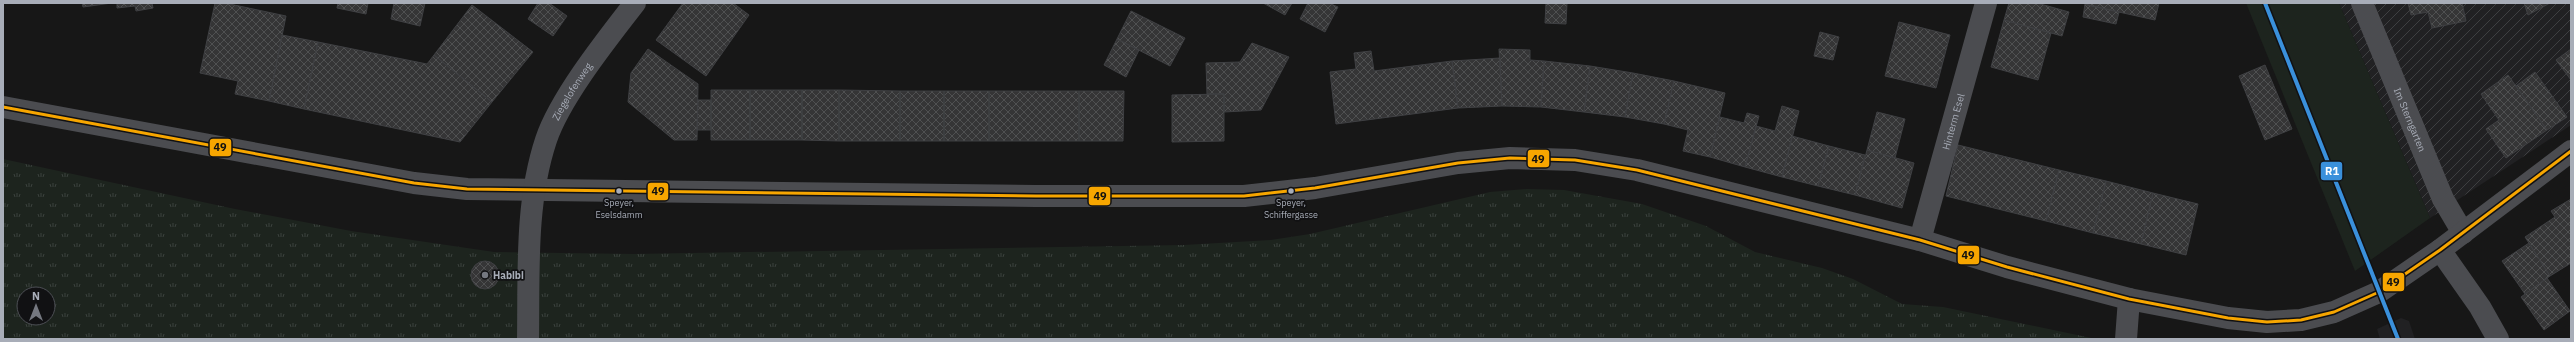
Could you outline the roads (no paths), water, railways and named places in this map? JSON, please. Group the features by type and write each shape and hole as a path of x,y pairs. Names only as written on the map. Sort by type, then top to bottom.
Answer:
{"street":[{"name":"Ziegelofenweg","path":"528,339 530,237 535,191 546,141 554,119 570,92 635,3"},
{"name":"Hinterm Esel","path":"1920,240 1986,3"},
{"name":"Im Sterngarten","path":"2362,3 2443,199 2463,232"},
{"path":"3,107 414,183 467,189 1036,196 1244,196 1315,188 1458,163 1510,158 1575,160 1637,170 1920,240 2007,267 2129,299 2228,318 2267,322 2301,320 2334,312 2379,292 2440,250 2571,151"},
{"path":"2440,250 2480,307 2498,339"},
{"path":"2126,339 2129,299"}],"place":[{"name":"Speyer, Eselsdamm","path":"619,191"},
{"name":"Speyer, Schiffergasse","path":"1291,191"},
{"name":"Habibi","path":"485,275"}]}
